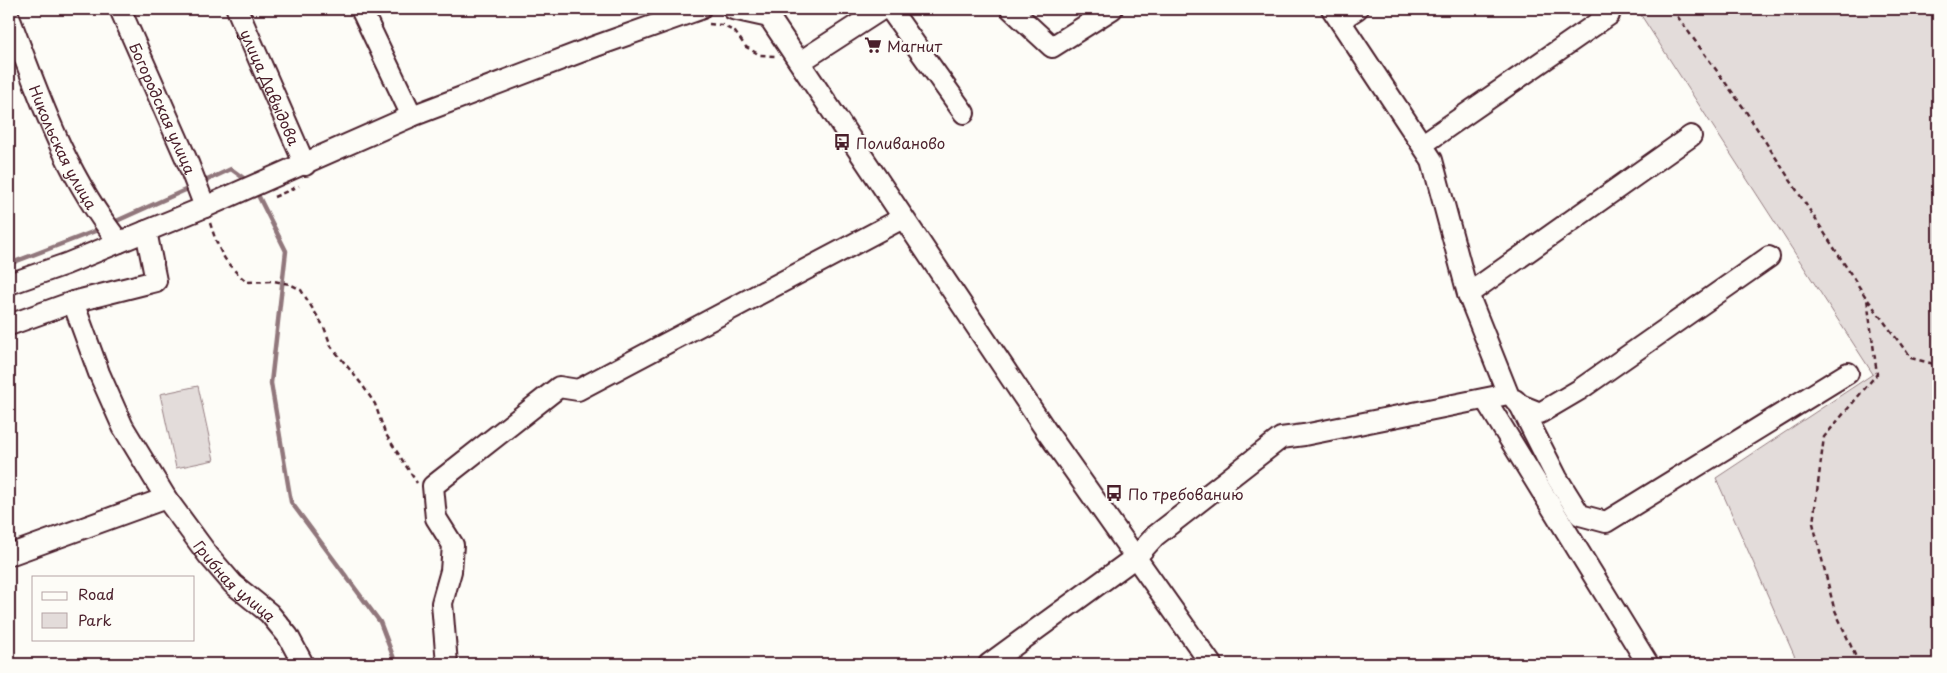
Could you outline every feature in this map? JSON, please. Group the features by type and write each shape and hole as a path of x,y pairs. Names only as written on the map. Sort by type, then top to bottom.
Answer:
{"street":[{"name":"Богородская улица","path":"120,9 212,217"},
{"name":"улица Давыдова","path":"237,9 305,165"},
{"path":"361,9 412,116"},
{"path":"733,9 773,13 800,62 903,218 1047,432 1137,556 1211,664"},
{"path":"800,62 882,9"},
{"path":"890,9 964,113"},
{"path":"1011,9 1052,47 1112,9"},
{"path":"1357,9 1336,14 1432,160 1468,294 1514,399 1580,515 1606,522 1848,373"},
{"path":"1423,144 1609,15"},
{"path":"9,284 146,231 212,217 305,165 412,116 596,46 702,16"},
{"name":"Никольская улица","path":"9,17 65,159 94,209 119,242"},
{"path":"1468,294 1690,136"},
{"path":"447,664 442,603 451,571 453,544 436,518 433,486 559,387 578,390 903,218"},
{"path":"9,325 73,302 156,281 146,231"},
{"path":"989,664 1137,556 1155,536 1281,438 1485,399 1514,399 1540,413 1579,390 1768,257"},
{"name":"Грибная улица","path":"73,302 123,427 166,498 208,555 233,584 269,614 288,636 304,664"},
{"path":"1485,399 1648,664"},
{"path":"9,555 166,498"},
{"path":"1580,515 1576,525 1661,664"}],"path":[{"path":"1672,9 1743,108 1866,298 1910,358 1937,364"},
{"path":"702,16 735,32 746,47 760,55 774,55 780,59"},
{"path":"273,197 299,186"},
{"path":"212,217 219,251 229,268 247,282 290,284 301,290 324,327 331,346 364,386 375,404 385,433 409,473 419,485 433,486"},
{"path":"1859,664 1834,608 1813,523 1824,437 1877,374 1866,298"}],"green space":[{"path":"1637,9 1938,9 1938,664 1798,664 1716,478 1873,374"},
{"path":"198,386 214,460 176,468 160,394"}],"waterway":[{"path":"201,183 231,169 249,182"},
{"path":"112,223 192,187"},
{"path":"255,189 286,251 271,383 291,502 380,622 396,664"},
{"path":"9,264 103,228"}],"place":[{"name":"Магнит","path":"873,45"},
{"name":"Поливаново","path":"842,142"},
{"name":"По требованию","path":"1114,493"}]}
